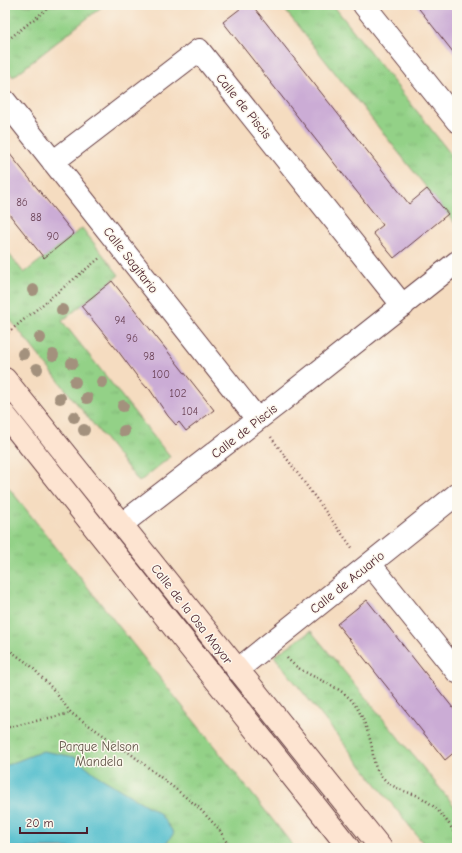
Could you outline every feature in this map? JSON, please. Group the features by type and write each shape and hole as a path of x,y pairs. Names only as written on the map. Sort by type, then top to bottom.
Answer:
{"street":[{"path":"364,5 457,121"},
{"name":"Calle de Piscis","path":"54,162 199,50 403,306"},
{"name":"Calle Sagitario","path":"5,102 257,419"},
{"name":"Calle de Piscis","path":"122,524 233,439 457,262"},
{"name":"Calle de la Osa Mayor","path":"5,379 380,848"},
{"name":"Calle de la Osa Mayor","path":"5,415 349,848"},
{"name":"Calle de Acuario","path":"237,670 457,494"},
{"path":"368,566 457,672"}],"path":[{"path":"5,42 52,5"},
{"path":"5,335 118,243"},
{"path":"257,419 368,566"},
{"path":"273,642 292,665 332,685 352,701 364,722 371,744 374,764 383,778 396,788 418,796 437,810 452,827 457,838"},
{"path":"5,647 30,666 52,688 71,713 131,754 198,806 219,829 230,848"},
{"path":"5,728 71,713"},
{"path":"222,848 226,842"},
{"path":"226,842 238,848"}],"green space":[{"path":"5,5 104,5 13,77 5,66"},
{"path":"281,5 333,5 457,162 457,226"},
{"path":"82,228 119,275 62,321 170,457 139,482 5,313 5,249 24,273"},
{"name":"Parque Nelson Mandela","path":"5,483 295,848 5,848"},
{"path":"311,631 457,809 457,848 427,848 274,656"}],"water":[{"path":"43,751 75,757 98,776 159,813 174,833 163,848 5,848 5,766"}],"building":[{"path":"245,5 252,5 409,204 427,189 448,214 394,258 373,233 383,225 223,22"},
{"path":"416,5 457,5 457,57"},
{"path":"5,148 74,234 44,258 5,209"},
{"path":"112,281 214,410 186,431 179,422 176,425 168,416 148,387 147,388 139,379 81,306"},
{"path":"367,600 457,713 457,750 445,760 337,624"}]}
